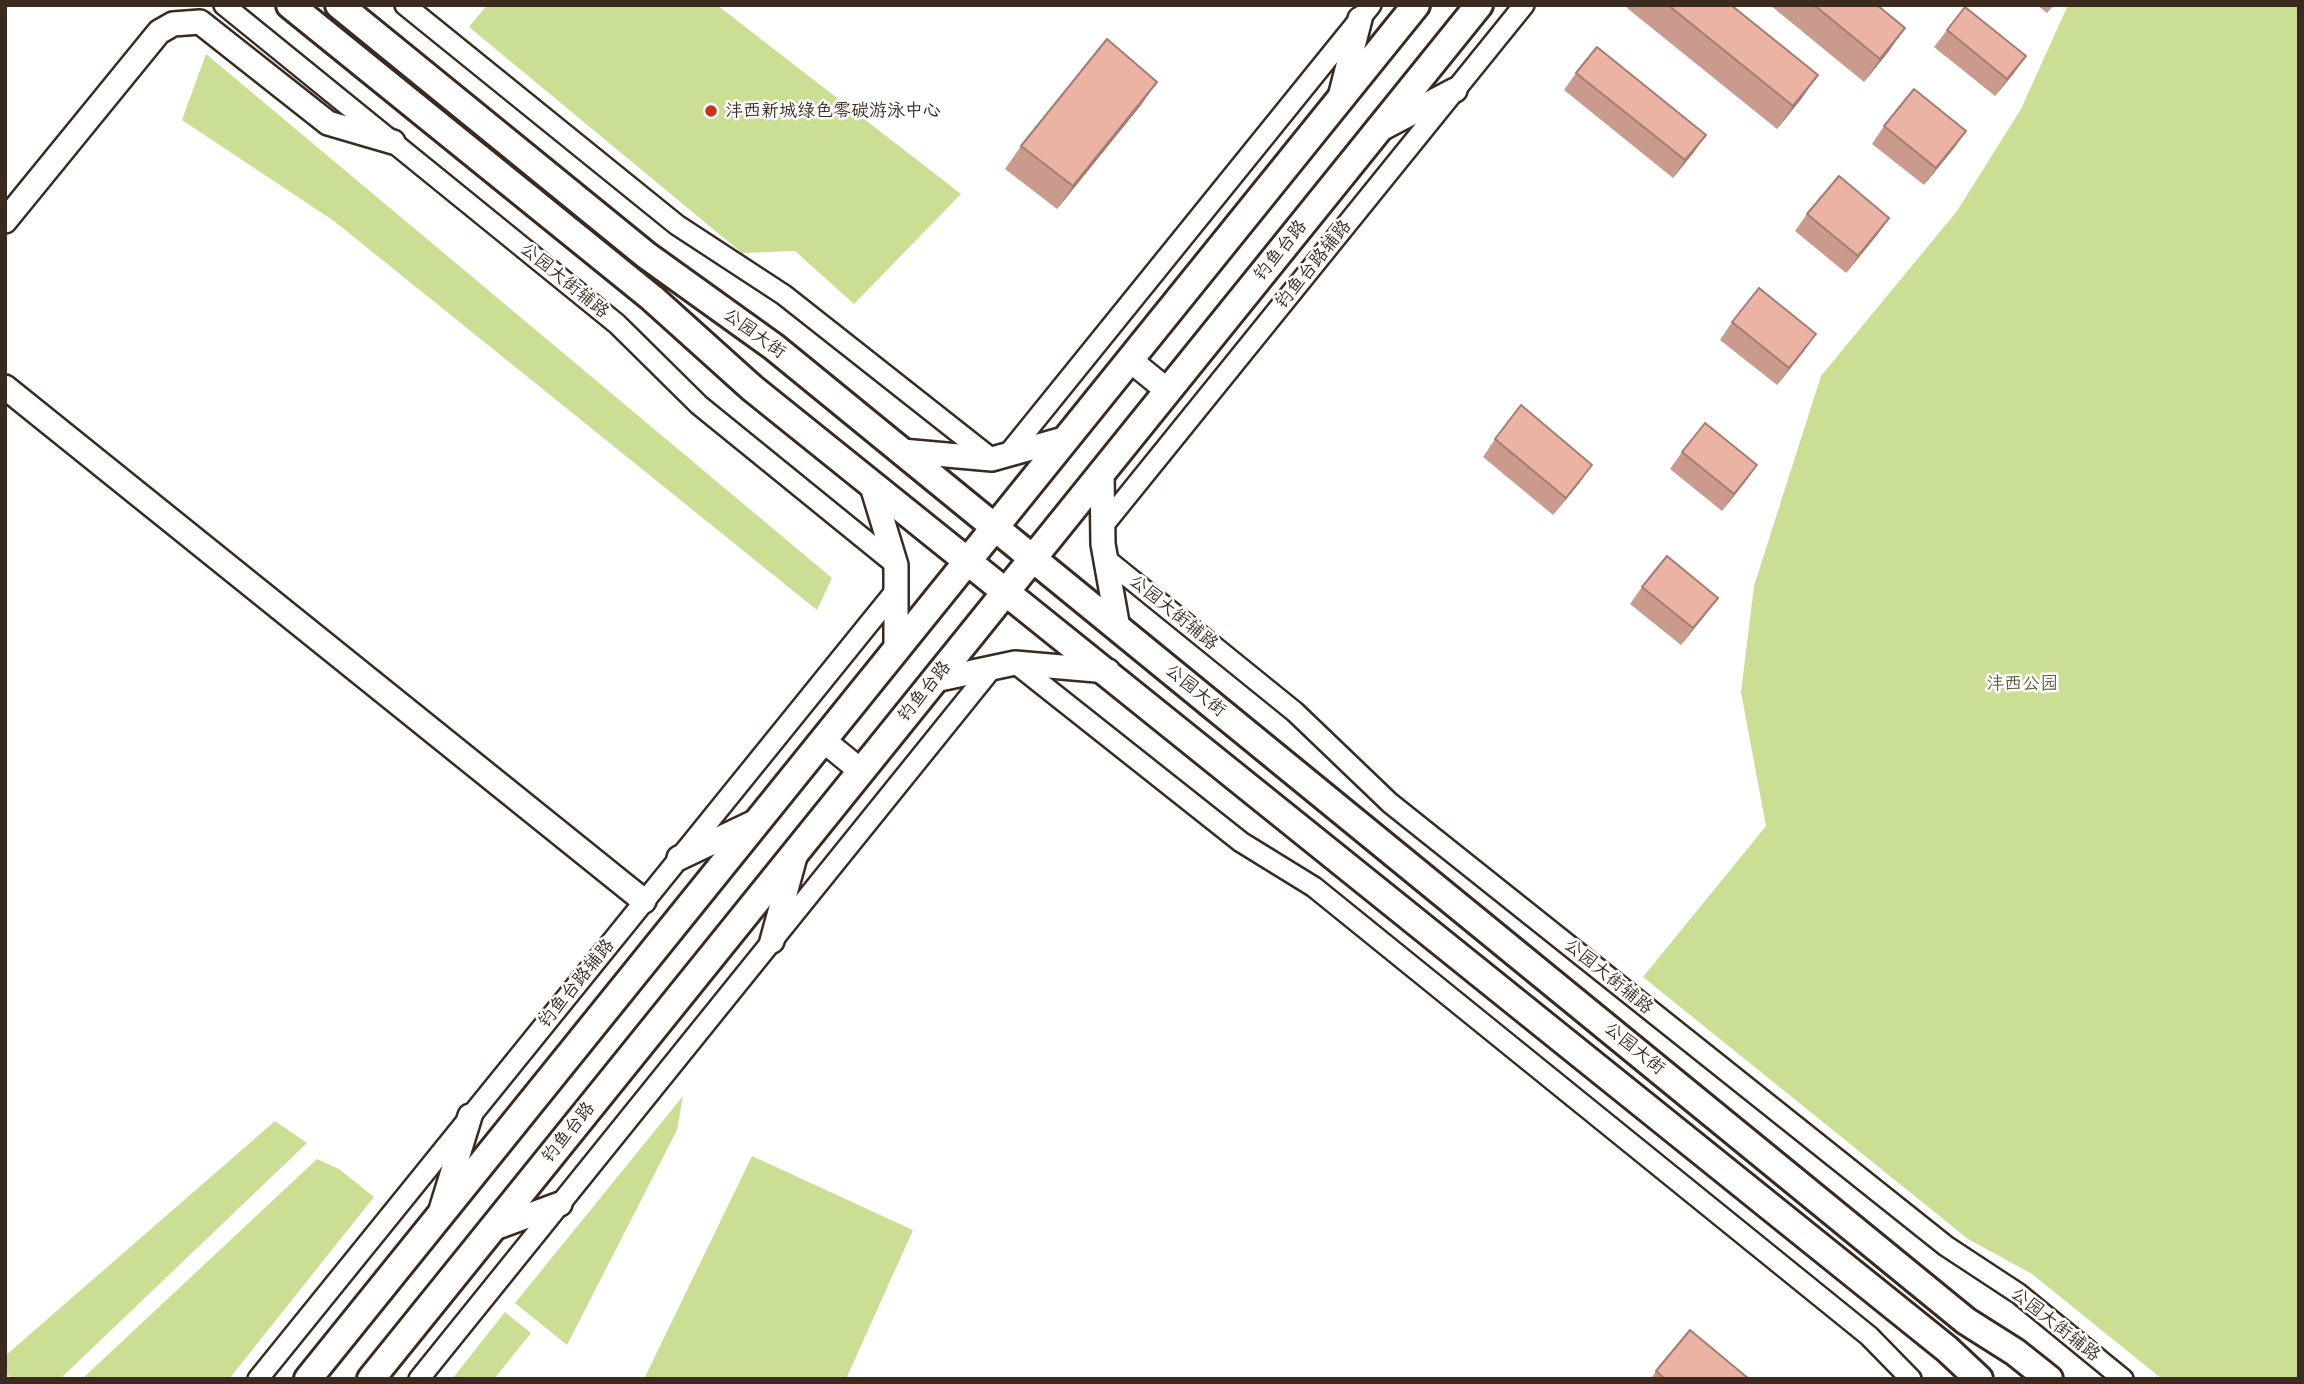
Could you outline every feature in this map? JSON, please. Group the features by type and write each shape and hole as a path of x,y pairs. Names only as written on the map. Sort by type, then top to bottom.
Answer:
{"main road":[{"name":"公园大街","path":"290,5 652,298 752,388 1108,671 1947,1349 1979,1379"},
{"name":"公园大街","path":"339,5 646,256 774,347 1966,1321 2015,1352 2049,1379"},
{"path":"308,1379 1416,5"},
{"name":"钓鱼台路","path":"371,1379 1479,5"}],"street":[{"path":"159,32 163,5"},
{"name":"公园大街辅路","path":"224,5 617,324 699,405 895,565"},
{"path":"405,5 677,225 784,295 1000,457"},
{"name":"钓鱼台路辅路","path":"1103,526 1524,5"},
{"path":"1000,457 1366,12"},
{"path":"1339,100 1366,12"},
{"path":"5,221 159,32 173,24 200,22 328,123 393,142"},
{"path":"1377,132 1455,90"},
{"path":"1130,360 1168,391"},
{"path":"5,387 644,901"},
{"path":"902,451 1000,457 1067,438"},
{"path":"1102,471 1106,559 1118,628"},
{"path":"871,483 895,565 896,650"},
{"name":"公园大街辅路","path":"1106,559 1296,712 1390,803 1946,1246 2019,1294 2123,1379"},
{"name":"钓鱼台路辅路","path":"258,1379 897,589"},
{"path":"419,1379 772,942 1004,665"},
{"path":"1004,665 1241,842 1314,887 1869,1336 1911,1379"},
{"path":"935,680 1004,665 1108,671"},
{"path":"823,740 861,771"},
{"path":"679,858 759,820"},
{"path":"772,942 796,851"},
{"path":"439,1217 470,1116"},
{"path":"492,1229 560,1204"}],"green space":[{"name":"沣西新城绿色零碳游泳中心","path":"487,5 717,5 961,194 854,304 795,251 742,253 469,27"},
{"name":"沣西公园","path":"2068,5 2299,5 2299,1379 2162,1379 2032,1274 1968,1239 1643,977 1766,826 1741,692 1754,586 1821,376 1957,211 2021,109"},
{"path":"206,54 832,578 817,610 334,221 182,120"},
{"path":"683,1096 677,1130 567,1345 515,1303"},
{"path":"275,1121 307,1143 60,1379 13,1379 5,1373 5,1356"},
{"path":"752,1156 913,1230 846,1379 644,1379"},
{"path":"317,1159 339,1169 374,1197 229,1379 82,1379"},
{"path":"505,1312 531,1333 494,1379 452,1379"}],"building":[{"path":"1668,5 1731,5 1818,75 1793,106"},
{"path":"1814,5 1877,5 1905,28 1880,59"},
{"path":"1965,7 2026,56 2007,79 1947,30"},
{"path":"1107,39 1157,82 1073,186 1021,146"},
{"path":"1597,47 1706,135 1685,160 1576,73"},
{"path":"1914,89 1966,131 1936,168 1884,126"},
{"path":"1839,176 1889,218 1858,256 1807,214"},
{"path":"1759,288 1816,334 1789,368 1732,322"},
{"path":"1521,405 1592,465 1566,498 1495,439"},
{"path":"1705,423 1757,465 1734,494 1682,452"},
{"path":"1667,556 1718,598 1693,628 1642,587"},
{"path":"1690,1330 1749,1379 1665,1379 1656,1371"}],"place":[{"name":"沣西新城绿色零碳游泳中心","path":"711,111"}]}
